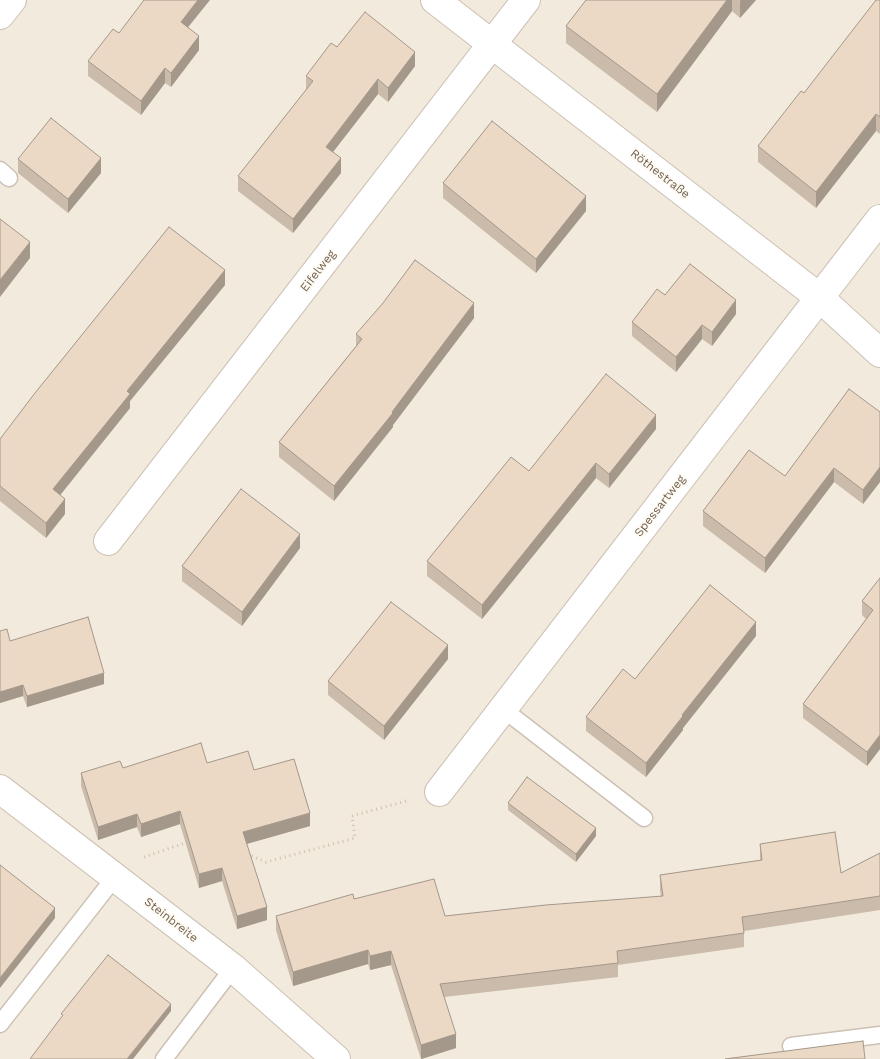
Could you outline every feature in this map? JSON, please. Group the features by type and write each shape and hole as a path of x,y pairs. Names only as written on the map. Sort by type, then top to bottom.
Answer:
{"street":[{"path":"0,15 12,0"},
{"name":"Röthestraße","path":"435,0 820,298 880,353"},
{"name":"Eifelweg","path":"108,541 526,0"},
{"name":"Spessartweg","path":"439,792 880,219"},
{"name":"Steinbreite","path":"0,789 233,968 336,1059"}],"lane":[{"path":"503,709 644,818"},
{"path":"0,1024 110,873"},
{"path":"164,1059 233,968"},
{"path":"791,1046 880,1034"}],"path":[{"path":"240,851 266,862 355,838 352,816 439,792"},
{"path":"110,873 196,839"}],"shaded area":[{"path":"0,0 880,0 880,1059 0,1059"}],"building":[{"path":"144,0 198,0 181,22 199,36 171,73 165,68 141,101 88,61 113,29 119,33"},
{"path":"586,0 727,0 657,94 566,26"},
{"path":"876,0 880,0 880,117 876,114 816,192 758,146 801,91 804,93"},
{"path":"365,12 415,52 388,88 378,79 326,147 341,158 293,219 238,176 313,81 306,76 331,43 337,47"},
{"path":"51,118 101,158 68,199 18,159"},
{"path":"492,121 586,196 536,259 443,183"},
{"path":"0,219 30,242 0,280"},
{"path":"169,227 225,270 127,391 130,394 53,489 65,499 46,523 0,486 0,439"},
{"path":"415,260 474,303 393,413 334,486 279,442 362,339 356,334 383,303"},
{"path":"690,264 736,300 712,332 702,325 676,357 632,322 657,289 665,295"},
{"path":"606,374 656,415 609,474 596,463 482,605 427,561 511,457 529,471"},
{"path":"849,389 880,412 880,467 863,490 834,468 765,558 703,511 749,450 785,476"},
{"path":"241,489 300,534 242,612 182,566"},
{"path":"880,578 880,735 867,752 803,704 873,610 862,601"},
{"path":"710,585 756,622 646,763 586,717 623,669 635,679"},
{"path":"391,602 448,645 384,726 328,681"},
{"path":"88,617 104,673 27,696 23,685 0,692 0,631 7,629 10,641"},
{"path":"201,743 207,763 248,751 254,770 294,759 310,813 243,832 267,907 237,916 222,868 199,874 180,811 141,824 137,814 98,827 81,773 120,761 123,768"},
{"path":"527,777 596,828 576,854 508,803"},
{"path":"835,832 841,873 880,853 880,896 742,917 744,933 617,951 618,963 440,984 456,1034 421,1045 391,951 370,956 368,950 293,972 276,916 353,894 354,899 434,879 445,916 546,905 663,896 660,875 762,860 760,844"},
{"path":"0,865 55,908 0,978"},
{"path":"108,955 171,1004 127,1059 30,1059 63,1015 61,1014"},
{"path":"863,1041 865,1059 725,1059"}]}
